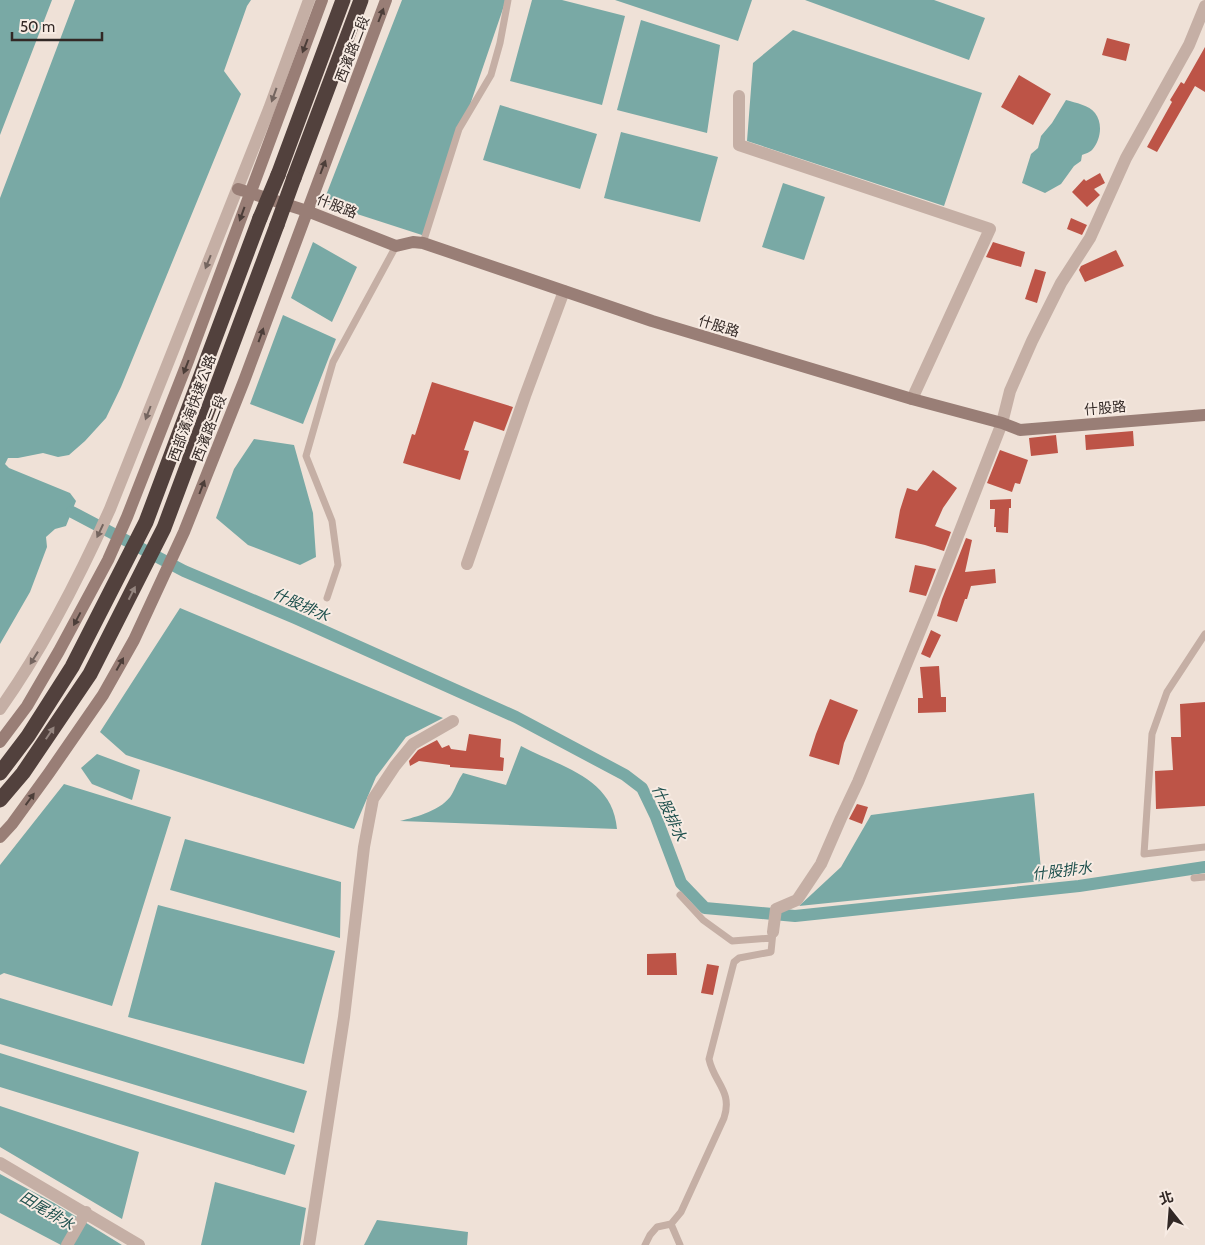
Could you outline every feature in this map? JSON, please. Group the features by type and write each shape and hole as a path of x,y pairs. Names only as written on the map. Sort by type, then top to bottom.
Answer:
{"highway":[{"name":"西部濱海快速公路","path":"0,773 28,736 72,667 146,522 343,0"},
{"name":"西部濱海快速公路","path":"0,800 23,773 90,674 164,528 362,0"}],"street":[{"path":"0,709 38,653 90,554 110,509 238,189 309,0"},
{"path":"0,742 27,706 59,651 108,560 127,517 188,361 322,0"},
{"name":"西濱路二段","path":"0,837 12,824 49,773 103,695 134,640 162,582 244,381 386,0"},
{"path":"773,935 776,909 797,900 821,864 858,782 940,582 1002,423 1010,391 1032,340 1061,283 1090,238 1126,158 1189,45 1205,6"},
{"path":"739,96 739,145 990,228 912,399"},
{"name":"什股路","path":"238,189 307,211 396,246 413,242 422,244 652,321 912,399 1002,423 1020,430 1205,415"},
{"path":"468,564 525,396 564,291"},
{"path":"308,1245 344,1018 364,847 373,799 395,766 414,744 453,722"},
{"path":"0,1163 139,1245"},
{"path":"67,1245 86,1212"}],"lane":[{"path":"422,244 459,128 492,74 508,0"},
{"path":"327,598 338,565 332,521 306,456 333,362 396,246"},
{"path":"1205,634 1166,692 1152,734 1144,854 1205,847"},
{"path":"1194,878 1205,877"},
{"path":"645,1245 657,1227 671,1224 681,1212 727,1110 724,1090 710,1067 709,1059 734,962 739,958 771,952 773,935 732,941 703,920 680,894"},
{"path":"671,1224 680,1245"}],"water":[{"path":"0,0 52,0 0,135"},
{"path":"75,0 251,0 247,6 224,71 241,94 121,387 106,418 69,455 58,457 43,453 8,458 5,464 9,468 70,493 76,501 66,526 55,529 46,537 47,547 30,592 0,644 0,198"},
{"path":"402,0 506,0 425,236 323,203"},
{"path":"532,0 562,0 625,16 602,105 510,81"},
{"path":"615,0 752,0 738,41"},
{"path":"805,0 934,0 985,18 969,60"},
{"path":"641,20 720,45 707,133 617,110"},
{"path":"793,30 982,93 944,206 747,141 753,63"},
{"path":"1066,100 1086,106 1095,113 1100,126 1099,137 1092,150 1082,155 1081,161 1074,166 1061,184 1045,193 1022,183 1031,154 1038,148 1041,136 1052,123"},
{"path":"500,105 597,134 580,189 483,160"},
{"path":"621,132 718,157 700,222 604,198"},
{"path":"783,183 825,197 804,260 762,247"},
{"path":"313,242 357,267 332,322 291,298"},
{"path":"283,315 336,339 303,424 250,404"},
{"path":"254,439 294,445 313,513 316,557 300,565 248,545 216,518 234,469"},
{"path":"180,608 443,718 406,737 376,777 354,829 126,755 100,732"},
{"path":"521,746 567,768 595,785 606,797 613,811 617,829 400,821 436,809 448,800 463,773 506,785"},
{"path":"97,754 140,770 132,800 92,784 81,768"},
{"path":"64,784 171,817 112,1006 4,973 0,975 0,865"},
{"path":"1034,793 1042,881 799,906 841,867 871,815"},
{"path":"185,839 341,882 340,938 170,890"},
{"path":"158,905 335,951 304,1064 128,1017"},
{"path":"0,998 307,1091 294,1133 0,1044"},
{"path":"0,1053 295,1145 285,1175 0,1087"},
{"path":"0,1106 139,1152 122,1219 0,1147"},
{"name":"田尾排水","path":"0,1174 54,1203 122,1245 61,1245 0,1213"},
{"path":"215,1182 306,1208 300,1245 201,1245"},
{"path":"377,1220 468,1232 467,1245 364,1245"}],"building":[{"path":"1107,38 1130,44 1126,61 1102,55"},
{"path":"1205,47 1205,92 1195,86 1157,152 1147,147 1172,102 1170,100 1181,82 1184,84"},
{"path":"1019,75 1051,94 1033,125 1001,107"},
{"path":"1100,173 1105,183 1094,189 1100,195 1087,207 1072,192 1084,179 1086,181"},
{"path":"1071,218 1087,225 1082,235 1067,229"},
{"path":"993,242 1025,252 1021,267 986,257"},
{"path":"1116,250 1124,266 1085,282 1079,270 1081,266"},
{"path":"1035,269 1046,272 1037,303 1025,299"},
{"path":"432,382 513,407 504,431 474,421 464,450 469,451 460,480 403,463 412,434 415,435"},
{"path":"1133,431 1134,446 1086,450 1085,435"},
{"path":"1056,435 1058,453 1031,456 1029,438"},
{"path":"1000,450 1028,460 1020,484 1015,483 1012,492 987,483"},
{"path":"933,470 957,488 943,508 935,526 951,532 944,551 895,538 900,510 907,488 917,491"},
{"path":"1011,499 1008,533 996,532 996,527 994,527 995,509 990,509 990,500"},
{"path":"966,538 972,540 965,572 995,569 996,583 971,586 957,622 937,616"},
{"path":"915,565 936,569 926,596 909,592"},
{"path":"931,630 941,635 930,658 921,654"},
{"path":"939,666 941,697 946,697 946,712 918,713 918,698 923,698 920,667"},
{"path":"830,699 858,710 844,743 839,765 809,756"},
{"path":"1205,702 1205,806 1156,809 1155,771 1173,770 1171,737 1181,737 1180,704"},
{"path":"469,734 501,739 500,757 504,758 503,771 450,767 450,765 419,761 410,766 409,761 418,750 437,740 442,748 449,745 451,749 466,751"},
{"path":"857,804 868,807 862,824 849,819"},
{"path":"676,953 677,975 647,975 647,954"},
{"path":"707,964 719,966 713,995 701,993"}],"waterway":[{"name":"什股排水","path":"72,512 184,571 295,618 516,717 625,775 642,788 656,817 681,883 705,908 795,916 1079,886 1205,867"}]}
